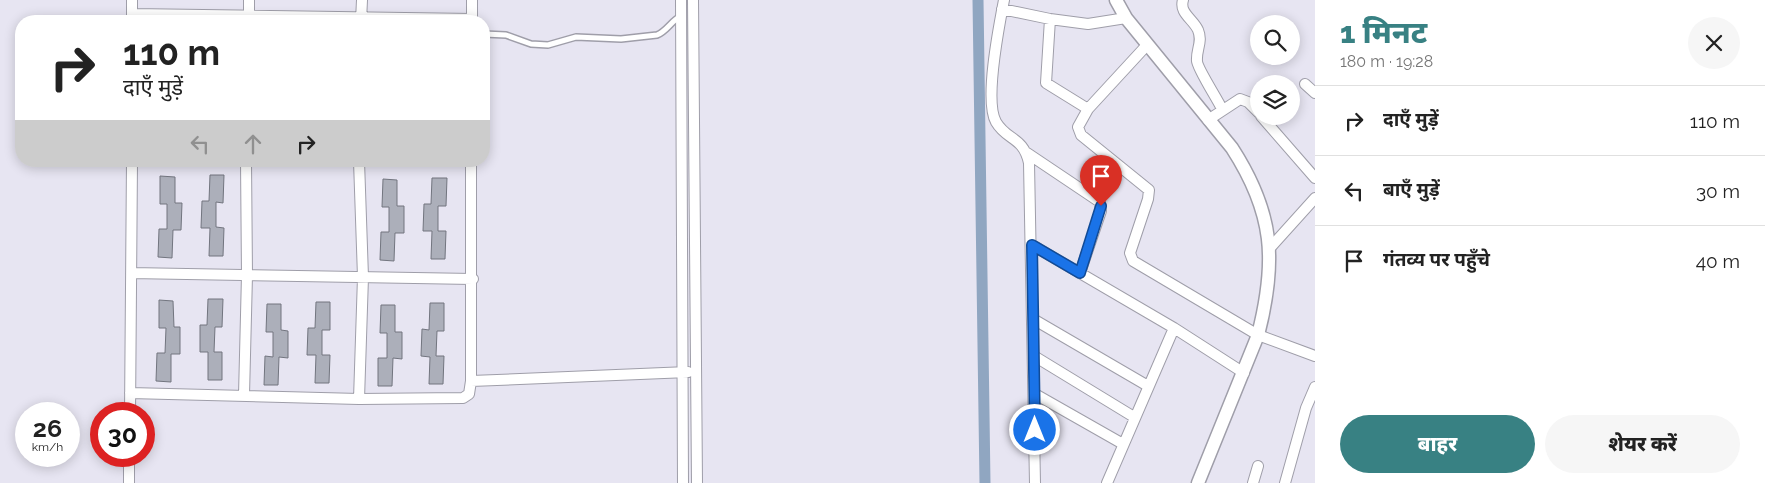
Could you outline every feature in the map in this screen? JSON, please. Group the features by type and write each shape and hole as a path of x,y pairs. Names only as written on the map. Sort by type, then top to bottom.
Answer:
{"street":[{"path":"132,0 132,15"},
{"path":"249,0 250,15"},
{"path":"361,15 362,0"},
{"path":"472,0 472,15"},
{"path":"681,0 683,483"},
{"path":"692,0 697,483"},
{"path":"1116,0 1126,18 1232,148 1247,170 1260,199 1267,222 1270,248 1265,310 1244,373 1198,483"},
{"path":"1183,0 1181,6 1195,24 1201,38 1198,64 1222,109"},
{"path":"1080,273 1101,212 1100,202 1027,153 1022,145 1000,128 992,114 991,96 1003,4 1050,19 1088,24 1126,18"},
{"path":"1050,19 1046,83 1088,109"},
{"path":"1147,45 1088,109 1078,127 1078,132 1148,190 1148,199 1130,253 1133,261 1258,335 1315,356"},
{"path":"1305,84 1315,93"},
{"path":"1208,120 1222,109 1240,99 1250,104"},
{"path":"1269,125 1315,178"},
{"path":"1027,153 1032,245 1035,483"},
{"path":"130,402 132,167"},
{"path":"244,395 247,275 246,167"},
{"path":"359,167 363,277 359,399"},
{"path":"130,393 359,399 463,398 469,394 471,381 472,167"},
{"path":"1270,248 1315,198"},
{"path":"1032,245 1174,328 1244,373"},
{"path":"131,273 473,279"},
{"path":"1033,319 1148,386"},
{"path":"1107,483 1174,328"},
{"path":"1034,356 1134,417"},
{"path":"471,381 696,372"},
{"path":"1285,483 1306,408 1315,387"},
{"path":"1035,394 1123,444"},
{"path":"1253,483 1258,466"},
{"path":"129,467 129,483"}],"lane":[{"path":"490,34 506,35 536,44 548,45 576,37 621,39 662,33 674,19 681,15"}],"building":[{"path":"210,175 224,175 223,203 216,202 216,227 224,228 223,256 209,256 210,228 201,228 202,201 209,201"},
{"path":"160,176 175,177 175,203 182,203 181,230 173,230 172,258 158,257 159,229 167,229 167,204 160,204"},
{"path":"432,178 447,178 446,206 438,206 438,231 446,231 445,259 431,259 432,231 423,231 424,204 431,204"},
{"path":"383,179 397,180 397,206 404,206 404,233 395,233 394,261 380,260 381,232 389,232 389,207 382,207"},
{"path":"208,299 223,299 222,327 215,327 214,352 222,352 222,380 208,380 208,352 200,352 200,325 207,325"},
{"path":"159,300 173,301 174,327 180,327 180,354 171,354 171,382 156,381 157,353 165,353 166,328 159,328"},
{"path":"316,302 330,302 330,330 322,330 322,355 330,355 329,383 315,383 316,355 307,355 308,328 315,328"},
{"path":"430,303 444,303 444,331 437,331 436,356 444,356 443,384 429,384 430,357 421,356 422,329 429,330"},
{"path":"267,304 281,304 281,330 288,331 288,358 279,357 278,385 264,385 265,356 273,357 273,332 266,332"},
{"path":"381,305 395,305 395,332 402,332 402,359 393,358 392,386 378,386 378,358 387,358 387,333 380,333"}],"waterway":[{"path":"978,0 985,483"}],"route":[{"path":"1035,430 1032,245 1080,273 1101,212 1101,206"}]}
